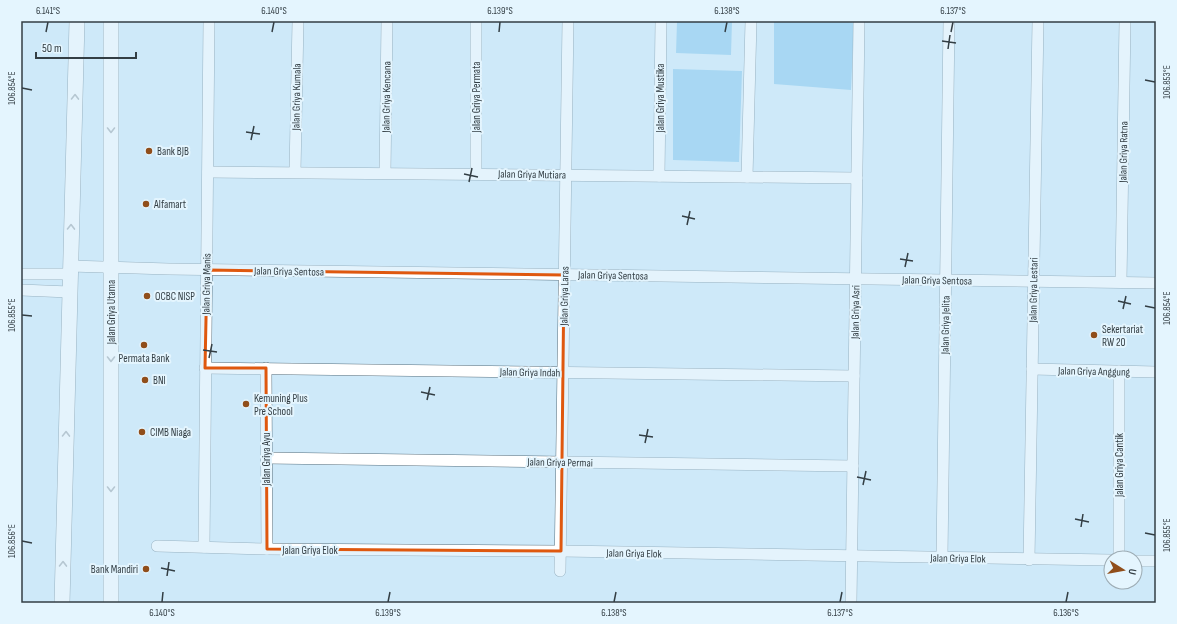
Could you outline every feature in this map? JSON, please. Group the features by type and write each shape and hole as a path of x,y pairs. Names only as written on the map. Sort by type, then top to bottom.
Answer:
{"main road":[{"path":"62,603 77,21"},
{"name":"Jalan Griya Utama","path":"111,21 111,603"}],"street":[{"name":"Jalan Griya Manis","path":"204,547 209,21"},
{"name":"Jalan Griya Kumala","path":"295,172 298,21"},
{"name":"Jalan Griya Kencana","path":"385,173 387,21"},
{"name":"Jalan Griya Permata","path":"476,21 476,174"},
{"name":"Jalan Griya Laras","path":"560,571 568,21"},
{"name":"Jalan Griya Mustika","path":"659,176 661,21"},
{"path":"747,177 751,21"},
{"name":"Jalan Griya Asri","path":"852,603 859,21"},
{"name":"Jalan Griya Jelita","path":"942,557 949,21"},
{"name":"Jalan Griya Lestari","path":"1029,560 1038,21"},
{"name":"Jalan Griya Ratna","path":"1121,282 1125,21"},
{"name":"Jalan Griya Mutiara","path":"208,172 857,178"},
{"name":"Jalan Griya Sentosa","path":"70,270 112,267 207,270 1156,283"},
{"path":"21,274 70,270"},
{"path":"21,290 69,292"},
{"name":"Jalan Griya Indah","path":"205,368 854,376"},
{"name":"Jalan Griya Ayu","path":"266,368 266,549"},
{"name":"Jalan Griya Anggung","path":"1032,369 1156,372"},
{"name":"Jalan Griya Cantik","path":"1119,371 1119,550"},
{"name":"Jalan Griya Permai","path":"266,458 853,466"},
{"name":"Jalan Griya Elok","path":"157,546 266,549 561,551 942,557 1029,560 1103,560"},
{"path":"1143,561 1156,561"}],"highlighted area":[{"path":"207,270 564,275 561,551 267,549 266,368 205,368"}],"shaded area":[{"path":"677,21 732,21 731,55 676,53"},
{"path":"774,21 841,21 854,23 851,90 774,84"},
{"path":"673,69 742,71 739,162 673,160"}],"place":[{"name":"Bank BJB","path":"149,151"},
{"name":"Alfamart","path":"146,204"},
{"name":"OCBC NISP","path":"147,296"},
{"name":"Sekertariat RW 20","path":"1094,335"},
{"name":"Permata Bank","path":"144,345"},
{"name":"BNI","path":"145,380"},
{"name":"Kemuning Plus Pre School","path":"246,404"},
{"name":"CIMB Niaga","path":"142,432"},
{"name":"Bank Mandiri","path":"146,569"}]}
